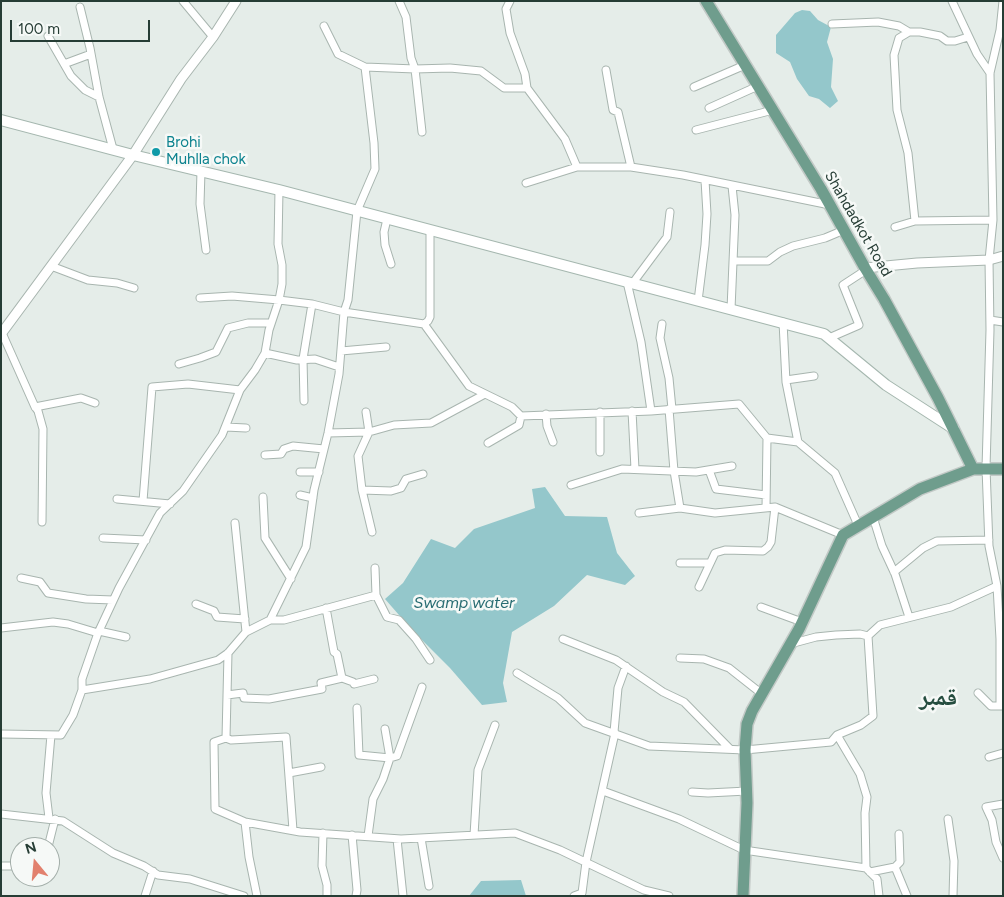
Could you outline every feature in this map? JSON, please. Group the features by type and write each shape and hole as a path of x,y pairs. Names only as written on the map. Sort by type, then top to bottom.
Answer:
{"main road":[{"name":"Shahdadkot Road","path":"706,1 830,205 884,299 954,429 973,469"},
{"path":"1,120 133,155 279,190 824,334 886,385 954,429"},
{"path":"742,896 747,791 746,724 802,622 842,535 920,489 973,469 1003,469"}],"street":[{"path":"183,1 213,36"},
{"path":"42,522 42,429 38,411 2,334 133,155 181,79 236,1"},
{"path":"399,1 406,17 415,69 422,132"},
{"path":"510,1 506,9 510,33 525,74 526,88 565,139 577,167"},
{"path":"952,1 968,37 990,73"},
{"path":"978,692 991,706 1001,706 997,586 989,540 986,468 990,320 989,260 994,220 990,73 1000,30 1003,1"},
{"path":"80,7 93,46 91,54 98,97 113,149"},
{"path":"832,24 878,22 899,26 909,32 940,36 947,41 968,37"},
{"path":"324,26 338,54 365,67 450,68 481,71 504,88 526,88"},
{"path":"909,32 899,38 894,55 897,110 908,153 915,221"},
{"path":"48,36 71,76 85,90 98,97"},
{"path":"64,64 91,54"},
{"path":"694,87 745,65"},
{"path":"270,620 306,547 313,498 328,433 339,367 357,211 375,169 374,143 365,67"},
{"path":"606,70 613,110 618,112 631,167"},
{"path":"709,108 758,86"},
{"path":"696,130 773,110"},
{"path":"526,183 577,167 631,167 830,205"},
{"path":"201,171 200,204 206,250"},
{"path":"698,301 706,222 705,180"},
{"path":"731,309 735,214 732,186"},
{"path":"1,734 61,735 73,715 82,690 82,678 98,632 113,600 160,513 195,475 222,435 240,390 255,370 264,353 282,284 282,265 278,244 279,190"},
{"path":"651,411 641,342 629,283 667,237 670,212"},
{"path":"387,219 384,232 385,245 391,264"},
{"path":"895,227 915,221 994,220"},
{"path":"424,324 430,316 430,230"},
{"path":"734,262 768,261 780,252 793,246 824,238 844,230"},
{"path":"829,338 859,325 843,285 866,269 917,263 989,260 1003,256"},
{"path":"52,266 88,280 117,283 134,288"},
{"path":"200,298 232,296 279,300 424,324 469,386 512,407 521,416 651,411 739,404 767,438 766,508"},
{"path":"304,401 303,359 312,304"},
{"path":"990,320 1003,322"},
{"path":"783,322 786,380 798,442"},
{"path":"179,364 216,352 228,328 248,323 272,323"},
{"path":"662,324 660,338 669,378 674,471 680,508"},
{"path":"340,351 386,347"},
{"path":"264,353 315,359 339,367"},
{"path":"786,380 814,376"},
{"path":"142,502 152,387 188,384 240,390"},
{"path":"328,433 369,432 394,425 431,423 485,394"},
{"path":"35,407 81,398 96,403"},
{"path":"632,411 635,470"},
{"path":"366,412 369,432 358,456 362,490 372,532"},
{"path":"600,412 600,452"},
{"path":"546,414 547,426 554,442"},
{"path":"488,443 518,425 521,416"},
{"path":"226,426 246,428"},
{"path":"767,438 798,442 835,473 858,525"},
{"path":"266,455 281,454 284,450 293,446 324,449"},
{"path":"571,485 622,469 674,471 709,470 732,466"},
{"path":"709,470 716,489 766,495"},
{"path":"300,472 319,472"},
{"path":"362,490 391,491 401,488 406,479 423,474"},
{"path":"300,495 313,498"},
{"path":"262,497 265,538 291,579"},
{"path":"117,499 170,504"},
{"path":"639,513 680,508 715,513 775,507 842,535"},
{"path":"699,587 715,553 720,550 763,551 768,547 771,542 775,507"},
{"path":"873,517 909,617"},
{"path":"235,523 246,632"},
{"path":"103,538 146,540"},
{"path":"894,572 923,548 937,541 989,540"},
{"path":"680,562 710,563"},
{"path":"375,568 376,595 387,617 399,620 416,639 430,660"},
{"path":"21,578 40,582 48,593 86,599 113,600"},
{"path":"868,636 880,625 951,607 997,586"},
{"path":"82,690 150,679 218,660 228,653 246,632 270,620 284,620 376,595"},
{"path":"196,604 214,611 217,617 245,619"},
{"path":"761,607 802,622"},
{"path":"326,608 334,652 337,654 342,678"},
{"path":"1,628 53,622 126,637"},
{"path":"790,645 826,636 860,634 868,636"},
{"path":"517,674 558,698 585,723 649,746 745,750 832,742 837,735 861,726 873,716 868,636"},
{"path":"563,639 616,660 662,692 684,702 730,749"},
{"path":"226,738 228,653"},
{"path":"680,658 704,659 729,668 762,694"},
{"path":"574,896 582,893 586,862 603,791 614,732 618,688 626,666"},
{"path":"227,695 243,693 244,698 269,699 322,688 321,683 342,678 354,684 374,679"},
{"path":"357,708 359,755 390,758 397,756 422,687"},
{"path":"474,835 478,770 495,725"},
{"path":"368,836 372,800 383,779 390,758 385,729"},
{"path":"49,837 52,819 46,793 51,735"},
{"path":"837,735 860,774 867,797 865,813 868,870 876,879 879,896"},
{"path":"293,830 286,737 231,740 226,738 214,742 215,810 245,822 293,830 397,839 515,833 560,850 644,890 670,896"},
{"path":"989,757 1003,753"},
{"path":"289,773 321,767"},
{"path":"603,791 679,819 744,850 868,870 895,868 900,862 899,834"},
{"path":"692,792 747,791"},
{"path":"1003,804 986,807 992,820 996,842 1003,858"},
{"path":"1,814 63,821 113,853 144,866 158,875 190,879 244,896"},
{"path":"948,819 954,861 953,896"},
{"path":"245,822 256,896"},
{"path":"323,833 322,866 327,885 327,896"},
{"path":"352,835 356,896"},
{"path":"421,838 429,886"},
{"path":"397,839 402,896"},
{"path":"895,868 907,896"},
{"path":"145,896 152,871"}],"water":[{"path":"802,10 810,11 818,20 831,27 827,42 833,59 831,87 838,101 830,108 819,99 809,96 797,79 790,62 776,53 776,35 795,13"},
{"name":"Swamp water","path":"545,487 565,516 607,517 617,553 635,576 625,585 587,575 554,606 512,632 503,683 507,702 482,705 385,599 403,583 431,539 455,548 474,529 535,508 532,489"},
{"path":"521,880 526,896 469,896 481,881"}],"place":[{"name":"Brohi Muhlla chok","path":"156,152"}],"district":[{"name":"قمبر","path":"938,698"}]}
